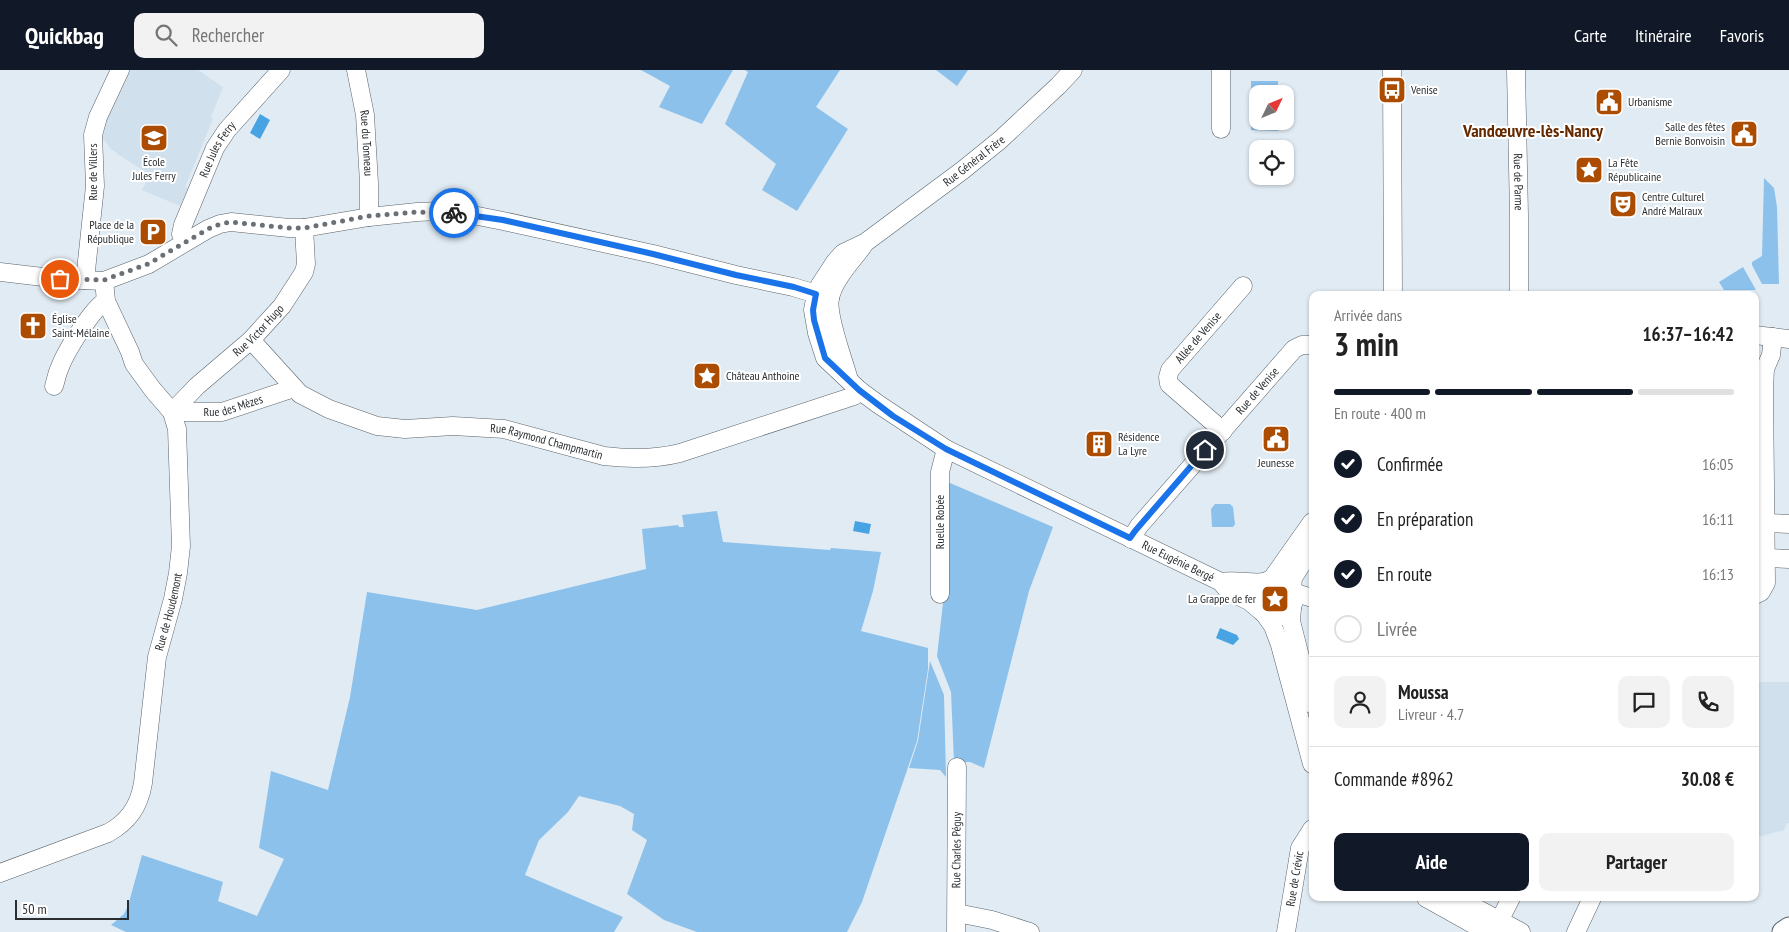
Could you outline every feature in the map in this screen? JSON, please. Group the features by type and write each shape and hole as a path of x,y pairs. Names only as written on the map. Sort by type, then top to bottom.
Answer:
{"main road":[{"path":"1785,932 1789,928"}],"street":[{"name":"Rue de Villers","path":"85,280 95,186 94,125 120,70"},
{"name":"Rue Jules Ferry","path":"186,242 181,234 183,225 215,148 227,130 281,70"},
{"name":"Rue du Tonneau","path":"356,70 365,115 370,183 369,216"},
{"name":"Rue Général Frère","path":"823,296 828,271 843,253 866,242 963,170 1000,140 1073,70"},
{"path":"1221,70 1222,129"},
{"path":"1392,70 1393,291"},
{"name":"Rue de Parme","path":"1516,70 1519,291"},
{"path":"0,272 104,280 148,264 208,229 231,222 304,228 369,216 440,211 468,214 653,254 736,275 794,287 823,296 854,385"},
{"name":"Rue Victor Hugo","path":"172,412 197,386 251,340 282,306 304,272 306,264 304,228"},
{"name":"Rue de Houdemont","path":"0,873 118,828 130,816 140,798 144,783 158,657 173,599 181,546 178,444 175,418 134,364 106,301 104,280"},
{"name":"Allée de Venise","path":"1223,431 1169,384 1168,377 1170,370 1243,286"},
{"path":"54,386 60,366 82,330 96,308 106,301"},
{"path":"1759,593 1766,583 1767,558 1765,369 1771,354 1769,337"},
{"name":"Rue Raymond Champmartin","path":"251,340 294,388 314,402 386,428 405,429 453,426 504,429 604,456 618,458 670,456 680,453 854,396 854,385"},
{"name":"Rue de Venise","path":"1130,538 1294,349 1302,345 1309,345"},
{"name":"Rue Eugénie Bergé","path":"854,385 893,416 946,449 1221,582 1228,591 1249,600 1273,626 1309,753"},
{"name":"Rue des Mèzes","path":"172,412 222,412 294,388"},
{"name":"Ruelle Robée","path":"940,594 940,472 946,449"},
{"path":"1766,523 1789,524"},
{"path":"1293,596 1288,613 1281,617 1274,618 1263,613 1257,605 1257,592 1278,572 1309,526"},
{"path":"1309,553 1294,578 1291,621 1309,692"},
{"path":"1767,558 1789,559"},
{"name":"Rue Eugénie Bergé","path":"1221,582 1231,580 1247,583 1268,581"},
{"path":"1268,581 1283,581 1293,596"},
{"path":"1293,596 1309,598"},
{"name":"Rue Charles Péguy","path":"956,932 958,767"},
{"name":"Rue de Crévic","path":"1286,932 1300,848 1309,834"},
{"path":"1433,901 1494,928 1522,932"},
{"path":"1462,901 1494,928"},
{"path":"1494,928 1509,901"},
{"path":"1576,932 1591,901"},
{"path":"957,913 992,920 1030,932"}],"shaded area":[{"name":"École Jules Ferry","path":"128,70 198,70 223,87 211,117 213,119 185,187 188,188 180,206 142,190 150,175 110,148 102,137 99,138 117,89"},
{"path":"641,70 733,70 702,124 659,107 670,86"},
{"path":"745,70 840,70 816,107 848,129 797,211 762,190 776,164 725,124 748,72"},
{"path":"936,70 968,70 957,86"},
{"path":"1251,81 1278,81 1278,85 1251,85"},
{"path":"260,114 270,120 260,139 250,133"},
{"path":"1764,178 1774,188 1777,207 1779,284 1762,284 1752,265 1752,262 1762,256"},
{"path":"1743,267 1756,290 1724,290 1719,282"},
{"path":"943,480 1053,527 1029,591 984,768 970,762 954,762 951,692 937,656 944,594"},
{"path":"1215,504 1230,504 1233,507 1235,524 1233,527 1212,527 1211,509"},
{"path":"717,511 723,542 881,552 873,591 861,631 928,648 928,669 917,741 862,902 847,932 697,932 664,920 627,894 647,840 632,830 634,814 620,806 579,796 568,812 539,840 525,875 623,917 614,932 126,932 111,925 124,914 128,906 142,855 223,882 218,901 257,916 284,859 259,848 271,771 328,790 350,697 367,592 477,610 646,569 642,529 678,525 679,527 684,527 682,515"},
{"path":"855,521 871,524 869,534 853,531"},
{"path":"1220,628 1237,635 1239,639 1233,645 1216,638"},
{"path":"930,661 944,695 946,777 940,770 909,768 918,741"},
{"path":"1759,682 1789,682 1789,823 1787,823 1784,830 1759,837"}],"way so far":[{"path":"60,279 104,280 148,264 208,229 231,222 304,228 369,216 440,211 454,213"}],"place":[{"name":"Venise","path":"1392,90"},
{"name":"Urbanisme","path":"1609,102"},
{"name":"Salle des fêtes Bernie Bonvoisin","path":"1744,134"},
{"name":"École Jules Ferry","path":"154,138"},
{"name":"La Fête Républicaine","path":"1589,170"},
{"name":"Centre Culturel André Malraux","path":"1623,204"},
{"name":"Place de la République","path":"153,232"},
{"name":"Église Saint-Mélaine","path":"33,326"},
{"name":"Château Anthoine","path":"707,376"},
{"name":"Jeunesse","path":"1276,439"},
{"name":"Résidence La Lyre","path":"1099,444"},
{"name":"La Grappe de fer","path":"1275,599"}],"district":[{"name":"Vandœuvre-lès-Nancy","path":"1533,131"}],"route":[{"path":"454,213 503,220 794,287 816,294 813,310 814,320 825,358 859,390 893,416 946,449 1130,538 1205,450"}]}
